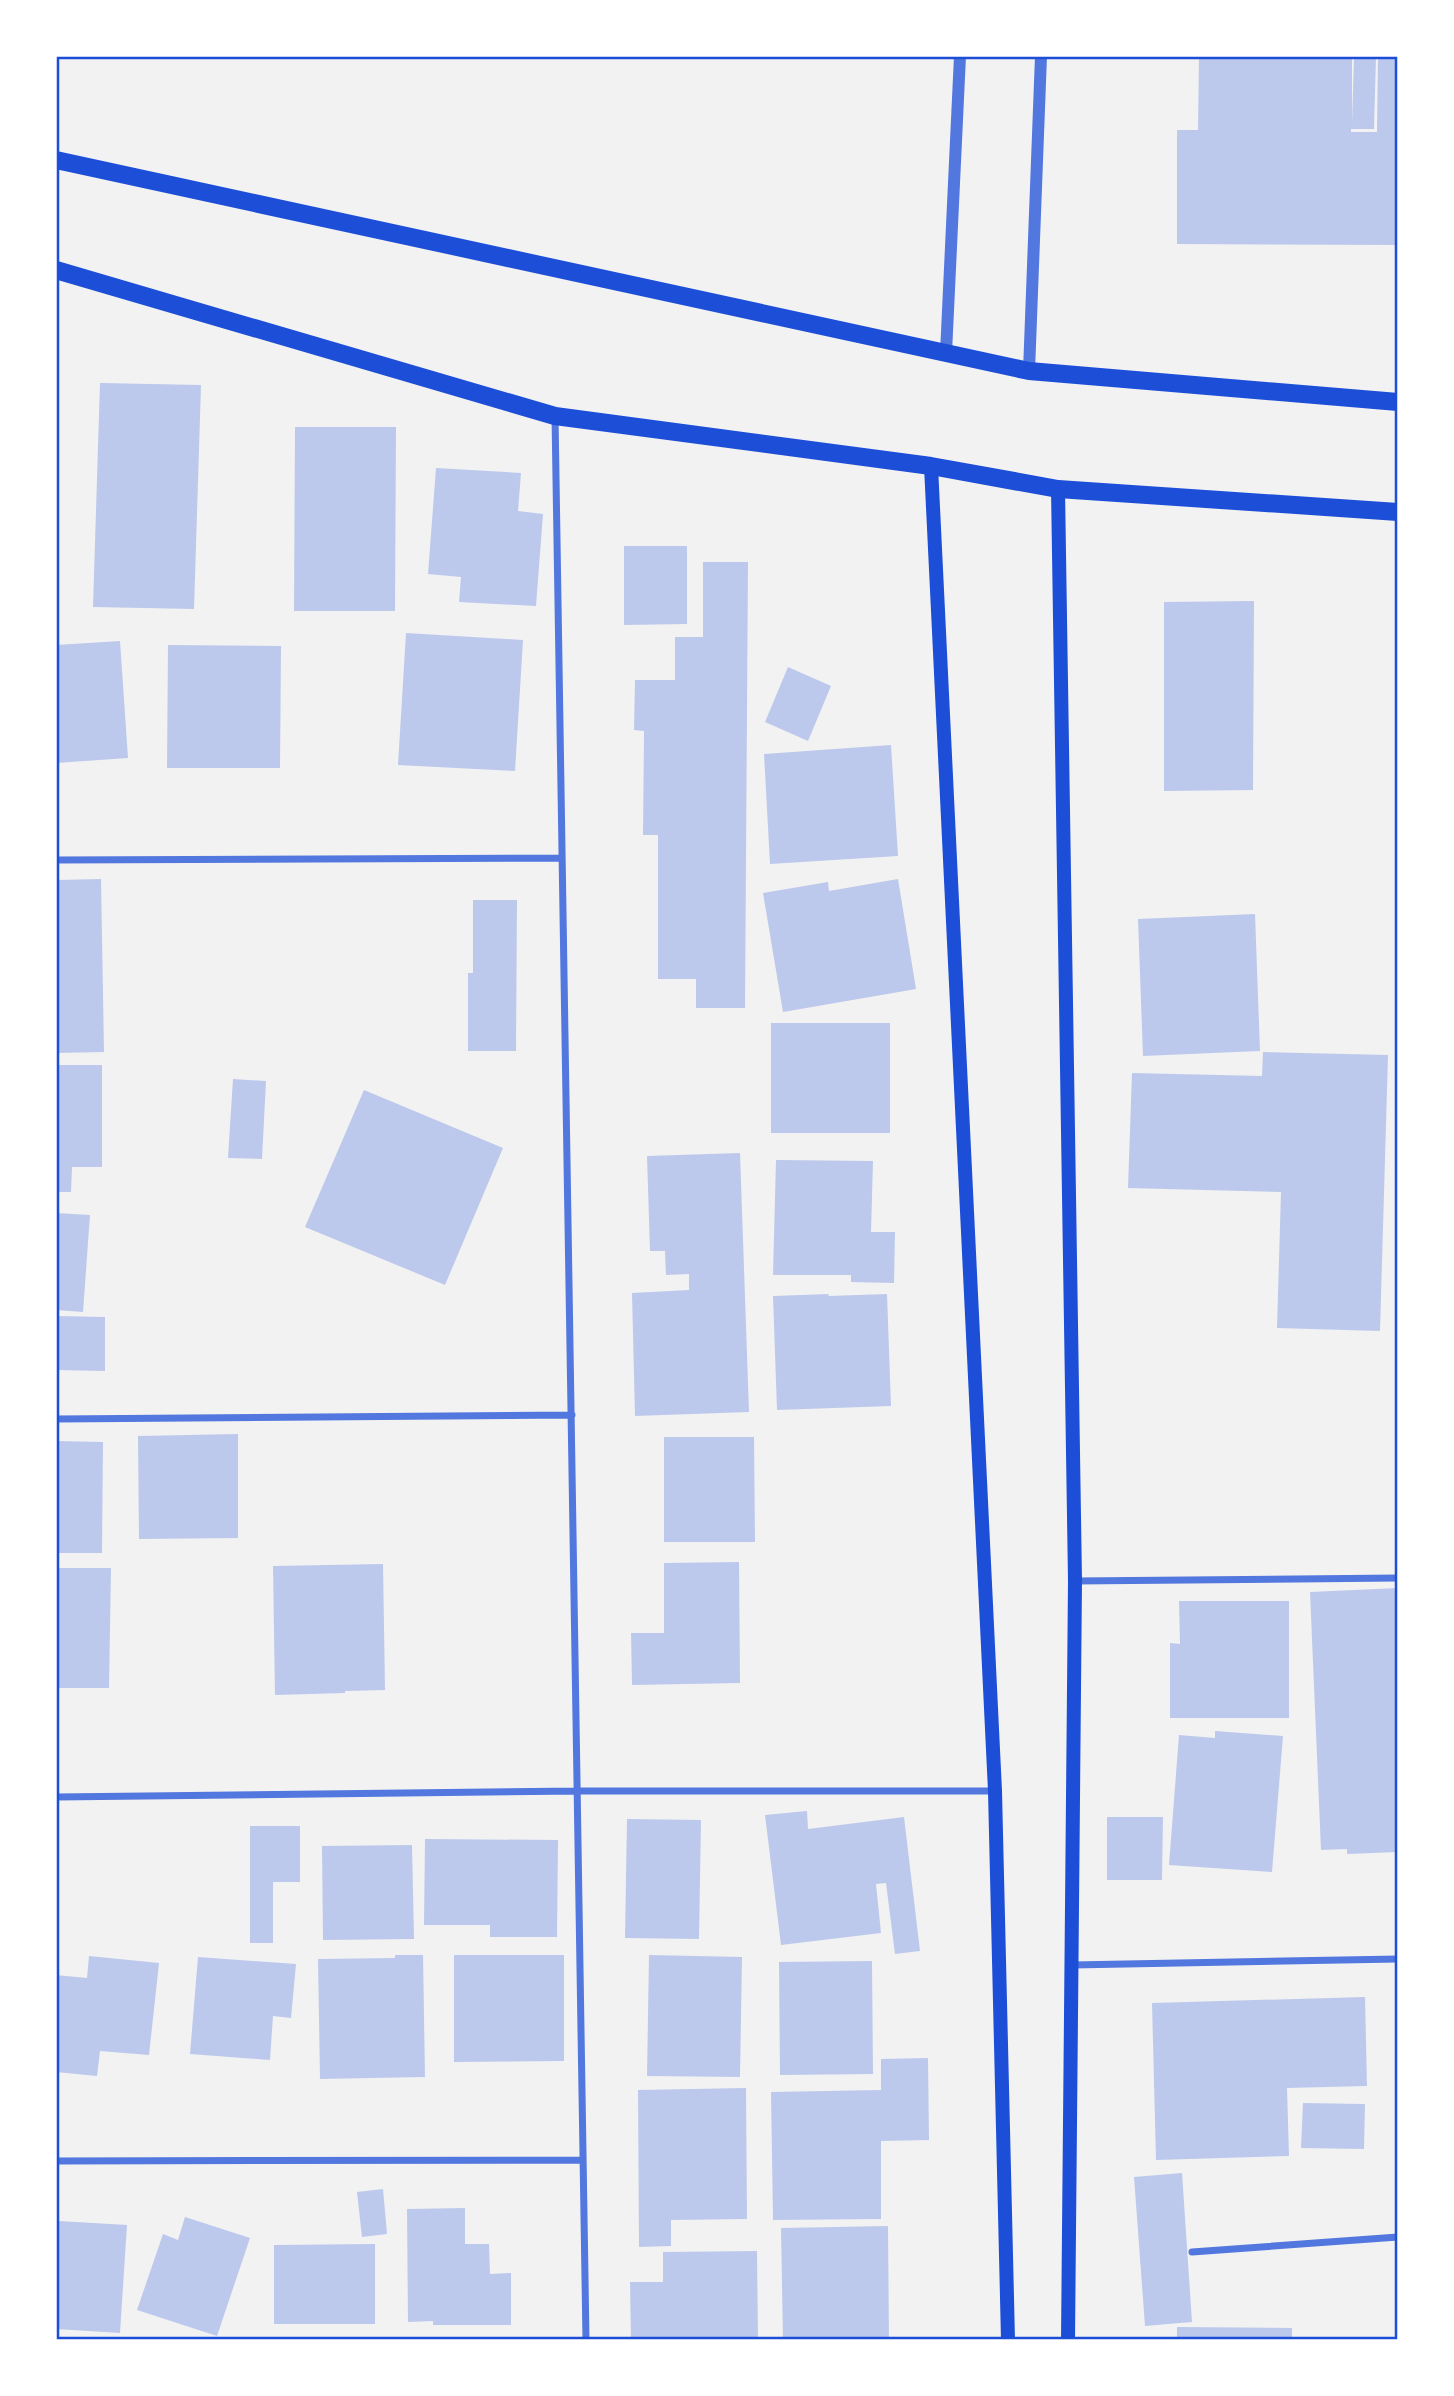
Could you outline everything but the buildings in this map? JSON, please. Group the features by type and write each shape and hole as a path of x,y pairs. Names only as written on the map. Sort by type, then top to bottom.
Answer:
{"main road":[{"path":"56,160 1029,371 1398,401"},
{"path":"56,270 555,416 931,466 1058,489 1398,512"},
{"path":"931,466 995,1791 1008,2340"},
{"path":"1058,489 1075,1581 1068,2340"}],"street":[{"path":"946,353 960,56"},
{"path":"1029,371 1041,56"},
{"path":"555,416 586,2340"},
{"path":"56,860 562,858"},
{"path":"56,1419 572,1415"},
{"path":"1075,1581 1398,1578"},
{"path":"56,1797 578,1791 995,1791"},
{"path":"1072,1965 1398,1959"},
{"path":"56,2161 583,2160"},
{"path":"1192,2252 1398,2237"}]}
